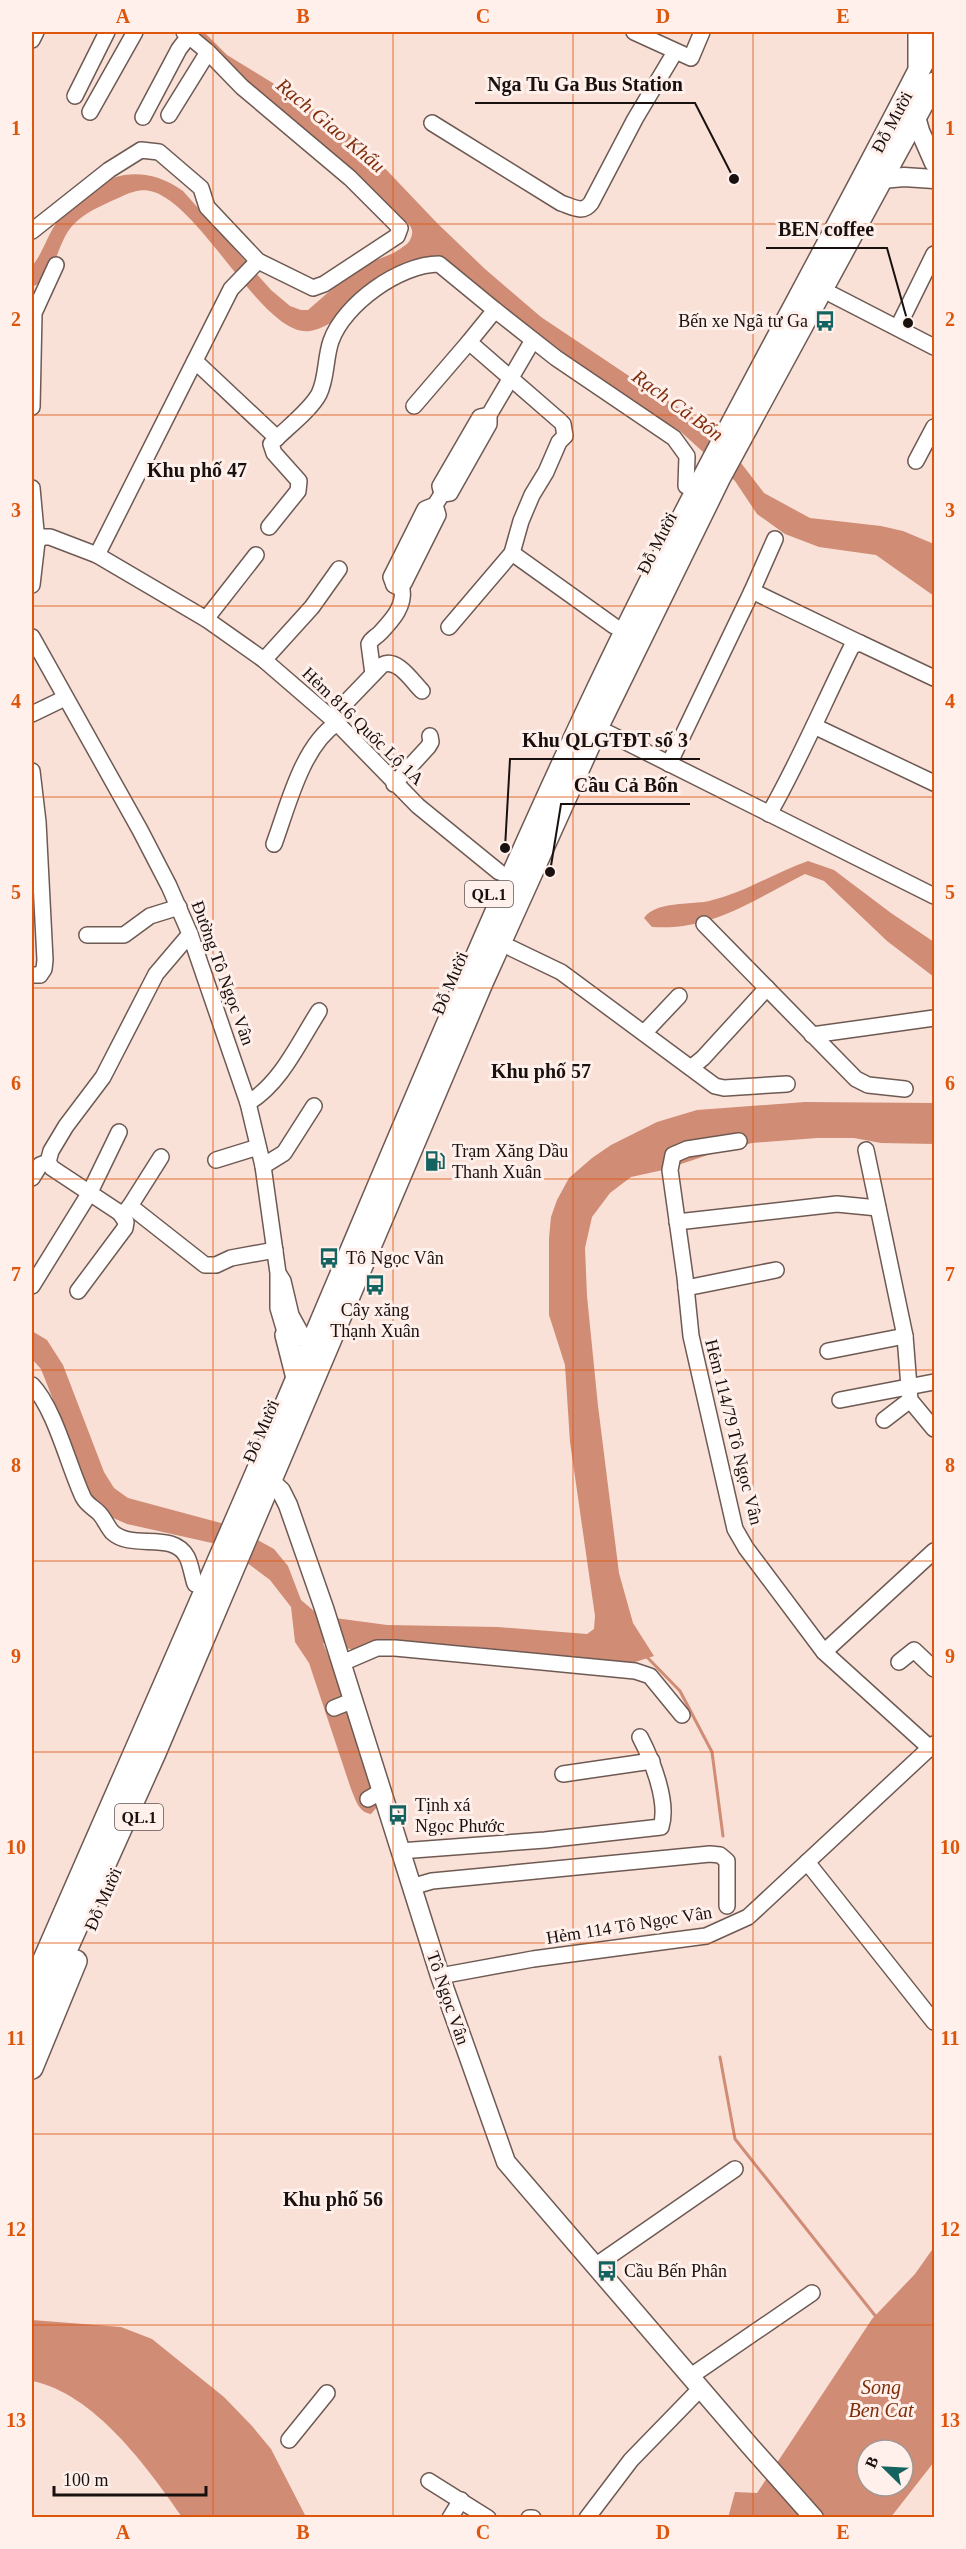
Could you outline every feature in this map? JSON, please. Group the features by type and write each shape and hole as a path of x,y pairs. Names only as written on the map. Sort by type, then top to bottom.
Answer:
{"highway":[{"path":"920,32 927,78"},
{"name":"Đỗ Mười","path":"738,427 830,279 870,222 872,198 916,117 934,41"},
{"name":"Đỗ Mười","path":"738,427 785,297 830,279 927,78"},
{"name":"QL.1","path":"714,473 738,427"},
{"name":"Đỗ Mười","path":"244,1523 275,1486 314,1342 460,958 614,626 686,486 714,473"},
{"name":"Đỗ Mười","path":"244,1523 294,1369 314,1342 511,948 714,473"},
{"name":"Đỗ Mười","path":"314,1342 471,967 543,805 612,659 714,473"},
{"name":"Đỗ Mười","path":"314,1342 603,730"},
{"name":"QL.1","path":"229,1558 244,1523"},
{"name":"Đỗ Mười","path":"33,1972 195,1584 229,1558"},
{"name":"Đỗ Mười","path":"32,2068 100,1891 133,1816 229,1558"},
{"name":"Đỗ Mười","path":"33,1972 229,1558"},
{"name":"Đỗ Mười","path":"32,2025 100,1891"}],"main road":[{"path":"916,117 934,163"},
{"path":"882,179 904,177 934,179"},
{"name":"Tô Ngọc Vân","path":"275,1486 324,1608 340,1657 376,1795 400,1851 440,1976 506,2162 750,2446 814,2517"}],"street":[{"path":"32,40 36,32"},
{"path":"75,96 107,32"},
{"path":"90,112 135,32"},
{"path":"634,32 663,38 675,52 691,58 702,32"},
{"path":"32,231 109,170 141,150 159,152 201,188 207,207 257,262 313,288 324,284 397,236 400,228 350,178 242,87 186,34 142,117"},
{"path":"169,116 207,52"},
{"path":"432,123 561,203 581,210 587,208 591,202 635,119 675,52"},
{"path":"898,327 934,254"},
{"path":"97,555 231,289 257,262"},
{"path":"269,527 298,491 298,481 271,449 277,438 317,397 324,384 323,376 329,362 331,342 340,324 353,309 388,280 410,269 429,264 439,264 533,340 674,438 687,456 686,486"},
{"path":"32,407 35,301 56,265"},
{"path":"830,279 898,327 934,346"},
{"path":"414,406 495,310"},
{"path":"373,674 369,644 402,605 402,589 394,585 391,577 425,509 438,500 440,486 480,417 489,415 533,340"},
{"path":"449,627 512,553 521,521 532,495 565,436 563,424 469,342"},
{"path":"195,361 277,438"},
{"path":"916,461 934,427"},
{"path":"32,488 37,542 32,585"},
{"name":"Hẻm 816 Quốc Lộ 1A","path":"37,542 42,537 50,537 97,555 206,619 264,660 334,721 394,784 442,827 499,872"},
{"path":"669,764 775,539"},
{"path":"512,553 614,626"},
{"path":"206,619 256,555"},
{"path":"264,660 312,607 339,569"},
{"path":"752,591 934,678"},
{"name":"Đường Tô Ngọc Vân","path":"32,637 37,658 65,698 114,782 179,907 190,934 248,1103 263,1166 278,1273 283,1281 291,1315 314,1342"},
{"path":"769,814 800,760 852,646 860,643"},
{"path":"274,844 300,771 327,730 373,674 388,662 394,663 422,691"},
{"path":"32,714 65,698"},
{"path":"814,726 934,783"},
{"path":"603,730 934,896"},
{"path":"394,784 428,747 431,742 430,736"},
{"path":"32,771 45,960 44,969 40,975 32,975"},
{"path":"87,935 124,935 150,916 179,907"},
{"path":"704,924 856,1079 868,1085 905,1089"},
{"path":"190,934 156,974 103,1077 66,1126 51,1151 48,1162 52,1168 89,1194 125,1209 205,1265 216,1265 231,1258 275,1250"},
{"path":"511,948 561,972 692,1067 708,1082 724,1088 787,1084"},
{"path":"692,1067 703,1058 766,988"},
{"path":"645,1032 679,996"},
{"path":"248,1103 262,1095 277,1077 319,1011"},
{"path":"812,1035 934,1018"},
{"path":"263,1166 284,1153 314,1106"},
{"path":"32,1286 89,1194 119,1132"},
{"name":"Hẻm 114/79 Tô Ngọc Vân","path":"739,1141 687,1149 673,1155 670,1170 691,1336 735,1529 746,1548 824,1652 932,1747"},
{"path":"216,1160 258,1147"},
{"path":"866,1150 905,1336 910,1394 934,1429"},
{"path":"78,1291 125,1228 125,1209 161,1157"},
{"path":"32,1178 40,1165 48,1162"},
{"path":"677,1222 837,1204 878,1208"},
{"path":"686,1288 776,1270"},
{"path":"828,1351 905,1336"},
{"path":"884,1420 910,1394 934,1382"},
{"path":"32,1385 38,1391 90,1507 99,1513 112,1532 126,1540 169,1544 180,1548 186,1557 195,1584"},
{"path":"840,1400 910,1394"},
{"path":"824,1652 934,1551"},
{"path":"340,1657 377,1648 395,1648 635,1671 650,1676 682,1715"},
{"path":"899,1662 914,1650 934,1669"},
{"path":"334,1707 352,1701"},
{"path":"400,1851 545,1840 661,1827 664,1817 652,1761 640,1737"},
{"name":"Hẻm 114 Tô Ngọc Vân","path":"440,1976 544,1958 706,1936 748,1917 932,1747"},
{"path":"563,1774 652,1761"},
{"path":"411,1887 432,1881 710,1854 720,1855 727,1861 727,1906"},
{"path":"807,1862 934,2022"},
{"path":"595,2266 735,2169"},
{"path":"587,2517 696,2382 812,2293"},
{"path":"289,2440 327,2393"},
{"path":"429,2481 488,2517"},
{"path":"450,2517 461,2500"}],"water":[{"name":"Rạch Giao Khẩu","path":"191,32 204,32 227,55 302,101 358,140 437,223 485,269 541,317 688,413 738,459 764,493 810,518 881,526 903,531 934,544 934,596 876,555 819,547 785,534 757,514 735,481 680,431 592,376 427,258 409,262 385,273 334,321 319,329 310,331 292,328 273,315 193,222 173,203 154,192 139,190 99,207 78,220 67,232 47,276 32,287 32,266 57,222 69,207 98,184 114,177 131,174 148,175 166,181 183,191 271,290 290,306 301,310 308,310 362,266 394,252 410,240 412,230 407,222 392,212"},
{"path":"808,861 834,870 934,942 934,977 887,941 824,881 805,874 732,912 713,919 674,927 652,927 644,918 649,913 665,906 709,901 722,897"},
{"path":"805,1102 934,1103 934,1144 881,1143 854,1138 817,1138 752,1143 663,1170 631,1177 610,1193 592,1217 585,1248 587,1296 619,1573 633,1623 654,1656 632,1663 554,1657 478,1647 373,1641 359,1651 323,1643 355,1721 372,1775 377,1807 371,1814 363,1811 351,1789 309,1663 295,1642 291,1607 270,1580 234,1553 212,1543 127,1524 104,1514 83,1492 52,1397 41,1369 32,1359 32,1331 47,1340 63,1365 104,1472 114,1488 128,1498 232,1526 274,1549 288,1566 301,1600 320,1616 387,1625 498,1627 587,1634 594,1629 595,1616 570,1442 565,1365 549,1315 549,1238 551,1217 557,1200 569,1178 592,1158 611,1145 657,1122 697,1110"},
{"name":"Song Ben Cat","path":"934,2247 934,2462 915,2486 915,2438 855,2438 855,2498 906,2498 891,2517 728,2518 735,2492 757,2493 872,2319 915,2274"},
{"path":"32,2320 121,2327 152,2339 224,2397 252,2426 271,2449 306,2517 182,2517 136,2456 98,2416 77,2400 55,2388 32,2381"}],"waterway":[{"path":"645,1655 680,1691 712,1752 723,1836"},
{"path":"720,2057 735,2139 877,2318"}],"place":[{"name":"Nga Tu Ga Bus Station","path":"734,179"},
{"name":"Bến xe Ngã tư Ga","path":"825,321"},
{"name":"BEN coffee","path":"908,323"},
{"name":"Khu QLGTĐT số 3","path":"505,848"},
{"name":"Cầu Cả Bốn","path":"550,872"},
{"name":"Trạm Xăng Dầu Thanh Xuân","path":"435,1161"},
{"name":"Tô Ngọc Vân","path":"329,1258"},
{"name":"Cây xăng Thạnh Xuân","path":"375,1285"},
{"name":"Tịnh xá Ngọc Phước","path":"398,1815"},
{"name":"Cầu Bến Phân","path":"607,2271"}],"district":[{"name":"Khu phố 47","path":"197,470"},
{"name":"Khu phố 57","path":"541,1071"},
{"name":"Khu phố 56","path":"333,2199"}],"water label":[{"name":"Rạch Cả Bốn","path":"678,405"}]}
